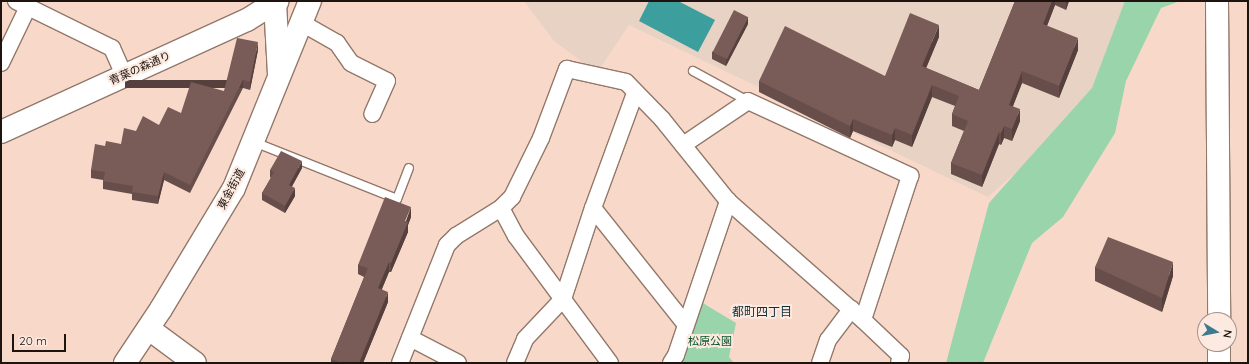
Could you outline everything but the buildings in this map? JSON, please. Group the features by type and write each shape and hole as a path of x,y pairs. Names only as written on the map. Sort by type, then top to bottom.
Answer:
{"main road":[{"name":"東金街道","path":"125,363 234,188 254,142 300,22 310,1"},
{"path":"1217,1 1219,312"},
{"path":"276,2 279,43 279,75"},
{"name":"青葉の森通り","path":"1,132 247,20 276,2"},
{"path":"247,20 268,29 279,43"},
{"path":"148,328 195,363"},
{"path":"1219,352 1219,363"}],"street":[{"path":"1,63 22,4 112,48 124,75"},
{"path":"300,22 337,44 351,63 386,81 372,114"},
{"path":"400,363 447,245 456,236 501,208 512,197 541,138 567,69 626,82 635,94 662,118 728,201 851,309 901,356 899,363"},
{"path":"515,363 525,339 564,299 593,208 635,94"},
{"path":"684,145 748,101 910,176 863,320"},
{"path":"671,363 676,355 728,201"},
{"path":"501,208 516,236 610,363"},
{"path":"593,208 686,325"},
{"path":"820,363 828,340 851,309"},
{"path":"410,338 458,363"}],"lane":[{"path":"693,71 748,101"},
{"path":"254,142 397,199 409,168"}],"shaded area":[{"path":"524,1 1136,1 1076,119 988,197 629,25 597,73 554,41"}],"green space":[{"path":"1125,1 1180,1 1161,8 1126,81 1115,133 1063,217 1032,243 983,363 946,363 989,203 1092,88"},
{"name":"松原公園","path":"701,302 736,323 729,357 734,363 680,363"}],"water":[{"path":"649,1 678,1 715,20 698,52 639,21"}],"district":[{"name":"都町四丁目","path":"762,312"}]}
